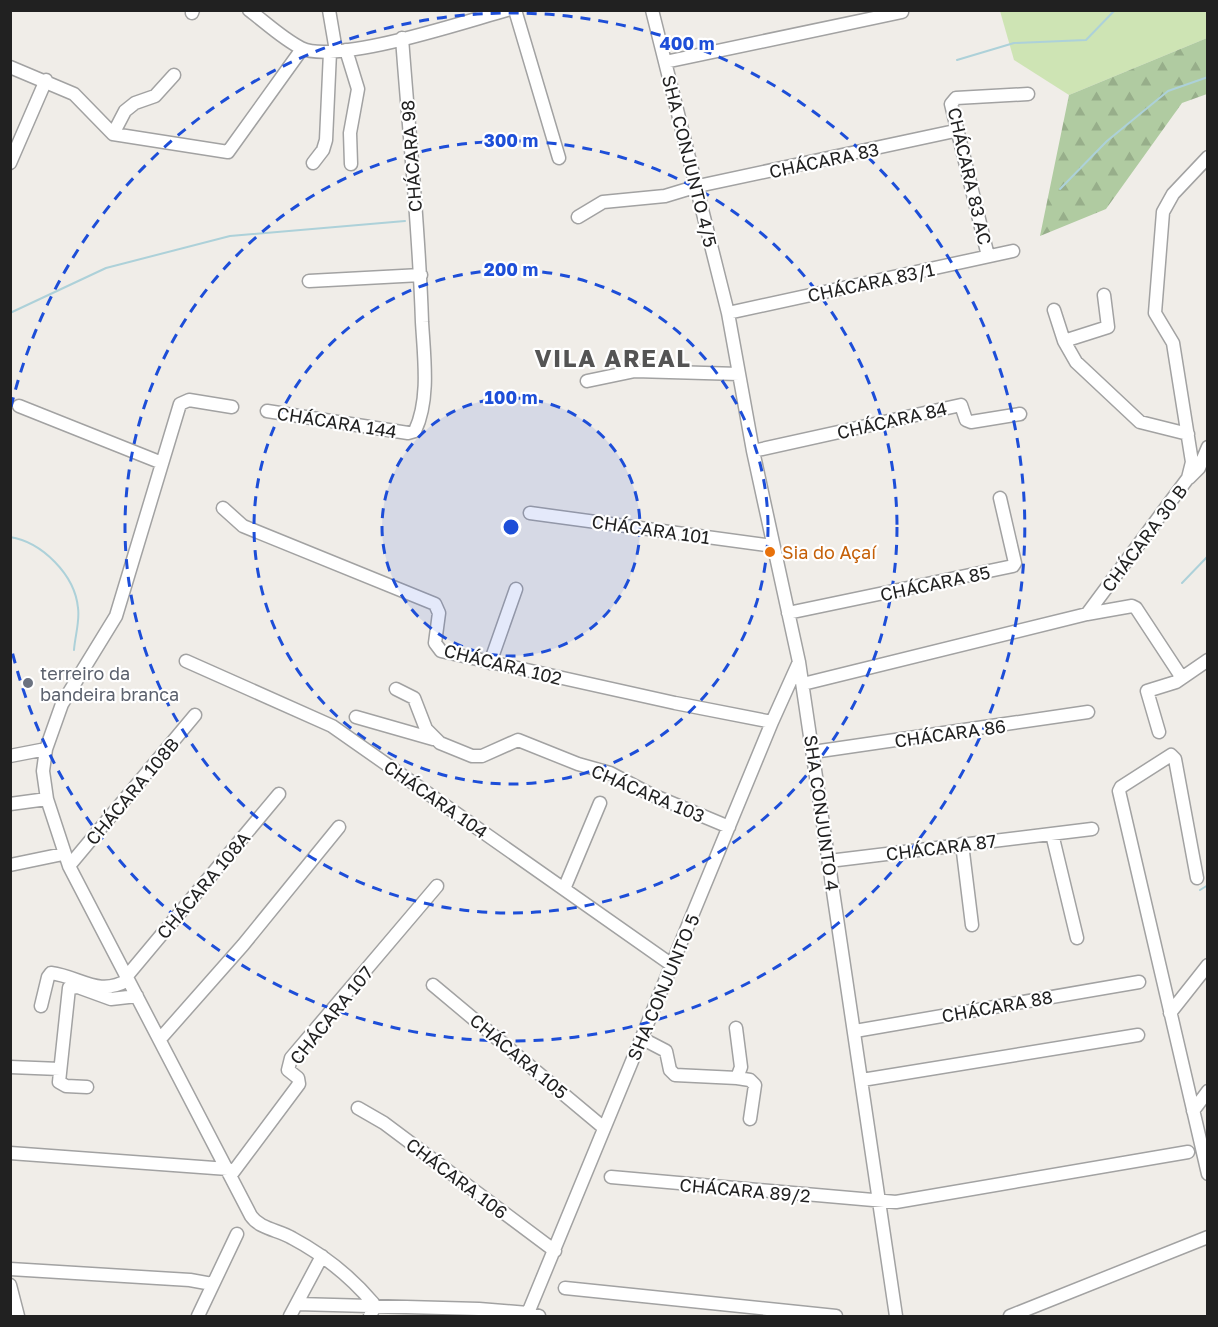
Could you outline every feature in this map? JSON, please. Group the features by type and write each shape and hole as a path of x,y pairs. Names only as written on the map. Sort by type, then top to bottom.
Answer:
{"street":[{"path":"249,10 302,49 338,51 402,38 507,10"},
{"path":"328,10 338,51 358,89 350,133 351,164"},
{"path":"515,10 558,158"},
{"name":"SHA CONJUNTO 4/5","path":"651,10 698,186 728,313"},
{"path":"665,62 902,12"},
{"name":"CHÁCARA 98","path":"402,38 421,275 424,386 420,420 415,431 408,434"},
{"path":"10,67 46,80 74,94 113,134 228,152 302,49"},
{"path":"313,163 323,150 326,140 338,51"},
{"path":"113,134 125,111 135,103 155,96 174,75"},
{"path":"10,163 46,80"},
{"name":"CHÁCARA 83 AC","path":"988,256 951,104 956,98 1028,94"},
{"name":"CHÁCARA 83","path":"578,217 603,202 666,196 698,186 950,132"},
{"name":"CHÁCARA 30 B","path":"1087,614 1188,478 1192,462 1173,343 1155,313 1163,212 1173,194 1208,157"},
{"name":"CHÁCARA 83/1","path":"728,313 1013,251"},
{"path":"309,281 421,275"},
{"path":"1064,341 1108,327 1104,295"},
{"path":"1053,310 1064,341 1076,362 1140,422 1188,434"},
{"name":"SHA CONJUNTO 4","path":"728,313 753,451 803,684 896,1317"},
{"path":"587,381 635,371 739,374"},
{"path":"232,407 189,400 182,402 116,616 83,674 62,704 46,749 43,771 47,798 63,854 257,1223 290,1236 322,1256 364,1293 372,1312"},
{"name":"CHÁCARA 84","path":"753,451 960,405 966,420 971,423 1020,414"},
{"path":"19,406 162,463"},
{"name":"CHÁCARA 144","path":"267,411 408,434"},
{"path":"1188,478 1199,468 1208,447"},
{"name":"CHÁCARA 85","path":"788,613 1013,566 1015,563 1000,498"},
{"name":"CHÁCARA 102","path":"223,508 243,526 435,604 439,613 436,648 490,663 772,722"},
{"name":"CHÁCARA 101","path":"530,513 773,546"},
{"path":"490,663 516,589"},
{"path":"803,684 1087,614 1134,606 1182,678"},
{"path":"1159,732 1147,691 1182,678 1208,660"},
{"name":"CHÁCARA 104","path":"186,661 333,726 672,965"},
{"name":"SHA CONJUNTO 5","path":"534,1315 555,1251 604,1128 784,693 799,662"},
{"path":"396,689 414,698 426,729 433,739"},
{"path":"784,693 794,692 805,700"},
{"name":"CHÁCARA 86","path":"813,752 1088,712"},
{"name":"CHÁCARA 108B","path":"69,866 195,715"},
{"name":"CHÁCARA 103","path":"356,717 433,739 472,756 482,756 518,740 578,764 610,773 651,794 729,827"},
{"path":"10,756 46,749"},
{"path":"1197,878 1173,755 1121,787 1119,793 1208,1174"},
{"name":"CHÁCARA 108A","path":"128,978 279,794"},
{"path":"10,804 47,798"},
{"path":"564,889 600,803"},
{"path":"160,1040 243,945 339,826"},
{"name":"CHÁCARA 87","path":"829,861 1092,829"},
{"path":"1052,834 1077,938"},
{"path":"962,844 972,925"},
{"path":"10,865 63,854"},
{"name":"CHÁCARA 107","path":"229,1172 299,1084 298,1078 288,1070 291,1058 437,886"},
{"path":"1170,1013 1208,965"},
{"path":"41,1006 51,973 104,988 116,987 128,978"},
{"name":"CHÁCARA 88","path":"855,1031 1139,981"},
{"name":"CHÁCARA 105","path":"433,985 604,1128"},
{"path":"87,1087 59,1082 69,988 78,987 111,999 137,996"},
{"path":"736,1028 741,1067 737,1078"},
{"path":"862,1080 1138,1035"},
{"path":"641,1038 666,1051 670,1070 675,1075 750,1080 755,1085 750,1119"},
{"path":"10,1067 60,1069"},
{"path":"1193,1111 1208,1091"},
{"name":"CHÁCARA 106","path":"358,1108 384,1123 555,1251"},
{"name":"CHÁCARA 89/2","path":"611,1177 880,1203 1188,1152"},
{"path":"10,1153 229,1172"},
{"path":"198,1317 237,1234"},
{"path":"1010,1317 1208,1237"},
{"path":"290,1317 322,1256"},
{"path":"10,1269 166,1278 212,1284"},
{"path":"10,1285 18,1317"},
{"path":"565,1288 836,1317"},
{"path":"297,1304 372,1312 534,1315"}],"green space":[{"path":"1000,11 1207,11 1207,38 1069,95 1014,60"},
{"path":"1207,38 1207,94 1182,103 1106,209 1040,236 1069,95"}],"waterway":[{"path":"957,60 1014,43 1086,40 1115,10"},
{"path":"1060,189 1107,141 1168,91 1208,77"},
{"path":"10,313 106,268 230,236 405,221"},
{"path":"10,537 22,540 45,553 64,572 71,584 76,596 78,613 74,650"},
{"path":"1182,583 1208,556"},
{"path":"1200,890 1208,885"}],"place":[{"name":"Sia do Açaí","path":"770,552"},
{"name":"terreiro da bandeira branca","path":"28,683"}],"district":[{"name":"VILA AREAL","path":"613,357"}]}
